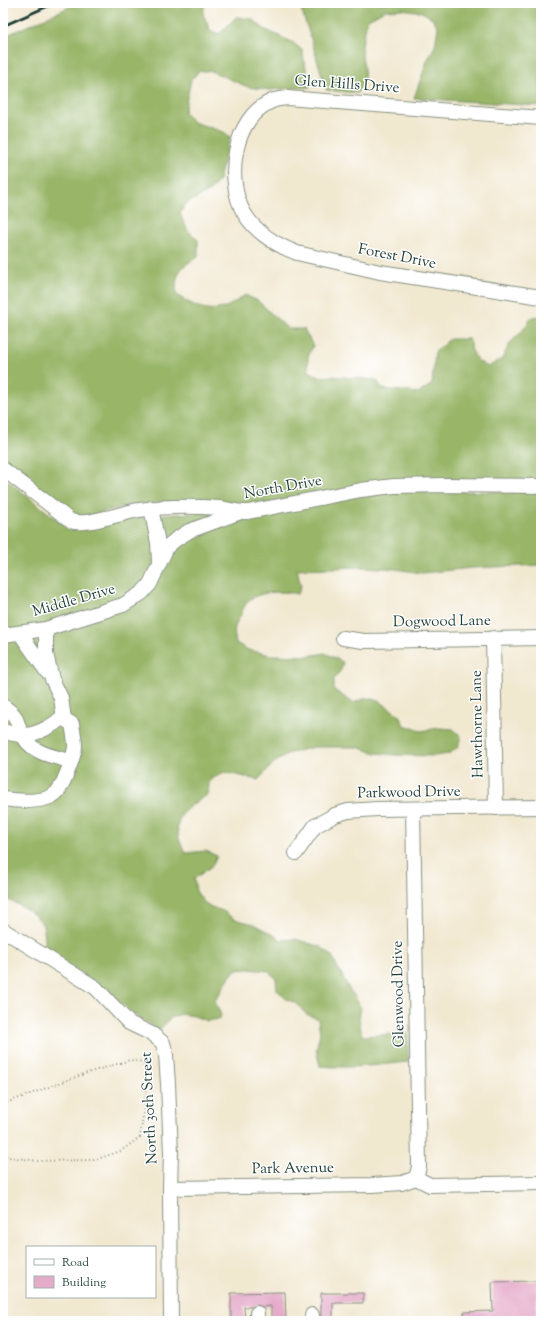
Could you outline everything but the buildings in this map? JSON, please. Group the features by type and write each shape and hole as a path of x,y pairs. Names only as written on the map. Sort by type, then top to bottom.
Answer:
{"street":[{"name":"Glen Hills Drive","path":"255,227 244,214 236,194 234,172 236,157 240,139 248,121 258,110 272,101 287,98 300,98 541,118"},
{"name":"Forest Drive","path":"255,227 260,233 278,245 297,253 380,272 541,297"},
{"name":"North Drive","path":"3,469 71,521 76,523 84,523 120,513 174,506 220,508 238,513 248,512 361,490 394,486 541,486"},
{"path":"151,508 158,543 159,565"},
{"name":"Middle Drive","path":"3,635 46,629 123,605 142,593 150,584 167,547 175,540 189,531 238,513"},
{"path":"46,629 46,654 52,679"},
{"path":"3,799 24,801 44,799 57,793 67,773 75,747 72,724 63,716 61,698 52,679 20,633"},
{"name":"Dogwood Lane","path":"343,638 364,641 541,638"},
{"name":"Hawthorne Lane","path":"493,638 496,808"},
{"path":"3,706 13,713 18,721 20,731 33,749 52,757 71,761"},
{"path":"5,734 23,735 45,729 63,716"},
{"name":"Parkwood Drive","path":"296,853 315,826 335,815 348,811 377,809 541,808"},
{"name":"Glenwood Drive","path":"413,809 418,1167 416,1178"},
{"name":"North 30th Street","path":"3,930 96,988 129,1023 152,1034 163,1043 166,1055 171,1153 171,1321"},
{"path":"416,1178 430,1185 541,1183"},
{"name":"Park Avenue","path":"170,1188 372,1185 402,1182 416,1178"}],"path":[{"path":"3,1104 84,1074 130,1060 144,1062 146,1096 140,1137 121,1151 94,1160 38,1161 9,1157 3,1154"}],"green space":[{"path":"78,3 205,3 203,14 210,30 219,34 236,17 252,19 264,29 292,42 302,50 310,87 270,90 248,87 211,71 199,71 191,80 184,112 193,122 224,132 230,137 219,180 210,191 185,204 180,214 187,229 198,240 198,257 183,267 180,271 177,280 176,294 198,307 210,309 226,307 245,295 258,301 288,329 304,329 313,346 308,356 308,370 319,377 332,376 377,380 382,389 419,393 432,384 435,352 450,339 469,339 474,356 488,367 502,359 510,343 523,330 532,317 541,316 541,482 440,480 244,506 166,502 129,505 80,518 68,514 3,463 3,37"},
{"path":"306,3 541,3 540,106 414,98 427,61 435,46 438,27 432,18 422,12 402,9 385,10 368,19 362,46 364,76 361,87 357,93 326,90 301,9"},
{"path":"3,477 60,522 72,527 166,514 210,513 236,522 377,492 541,492 541,565 472,568 422,573 395,569 363,567 297,569 301,587 298,594 274,592 262,594 252,598 244,606 235,626 234,631 236,643 248,650 271,655 308,656 325,653 343,662 341,670 334,679 334,690 353,703 366,698 378,700 399,715 404,725 421,731 439,728 453,729 461,736 458,747 449,754 435,756 376,753 357,747 313,747 290,753 274,763 258,780 224,772 210,780 207,795 190,806 184,812 178,825 180,842 185,853 206,851 217,856 213,865 194,879 196,891 206,905 223,911 234,919 254,924 282,940 295,939 321,947 332,956 349,989 361,1008 359,1018 362,1036 408,1033 408,1062 353,1067 320,1066 316,1050 320,1033 318,1019 306,1014 296,1003 286,999 277,990 276,979 269,971 248,969 235,970 215,1001 221,1015 219,1019 207,1021 194,1016 181,1014 171,1018 159,1030 133,1014 117,999 98,985 46,951 44,928 37,917 28,910 8,900 3,902"}],"railway":[{"path":"3,26 55,3"}]}
